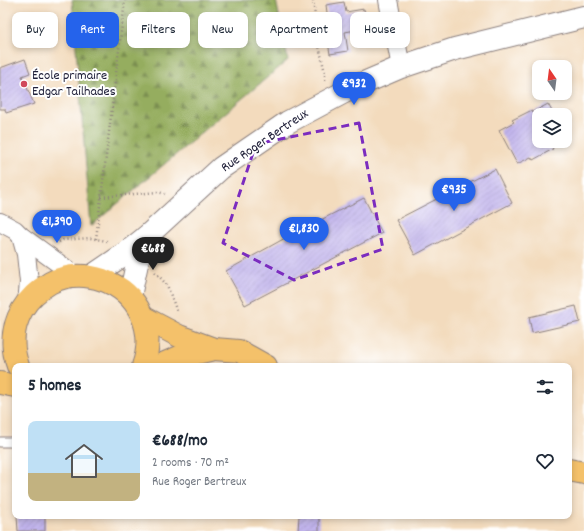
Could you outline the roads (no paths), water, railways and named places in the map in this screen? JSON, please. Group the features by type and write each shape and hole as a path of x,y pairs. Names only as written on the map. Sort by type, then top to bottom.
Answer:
{"main road":[{"path":"0,332 22,311 40,289 57,280 84,276 113,284 130,296 137,306 143,317 148,336 147,356 144,363"},
{"path":"17,363 14,356 14,337 22,311"},
{"path":"143,317 178,336 214,349 239,351 261,363"},
{"path":"165,363 178,357 214,349"},
{"path":"0,383 12,385"},
{"path":"572,471 584,473"}],"street":[{"path":"388,0 401,67"},
{"name":"Rue Roger Bertreux","path":"84,276 126,254 182,205 221,168 288,122 352,88 401,67 455,49 584,17"},
{"path":"0,222 15,230 21,236 84,276"},
{"path":"21,236 26,254 29,282 22,311"},
{"name":"Rue Roger Bertreux","path":"130,296 138,259 146,237"}],"lane":[{"path":"0,442 12,442"}],"place":[{"name":"École primaire Edgar Tailhades","path":"24,84"}]}
